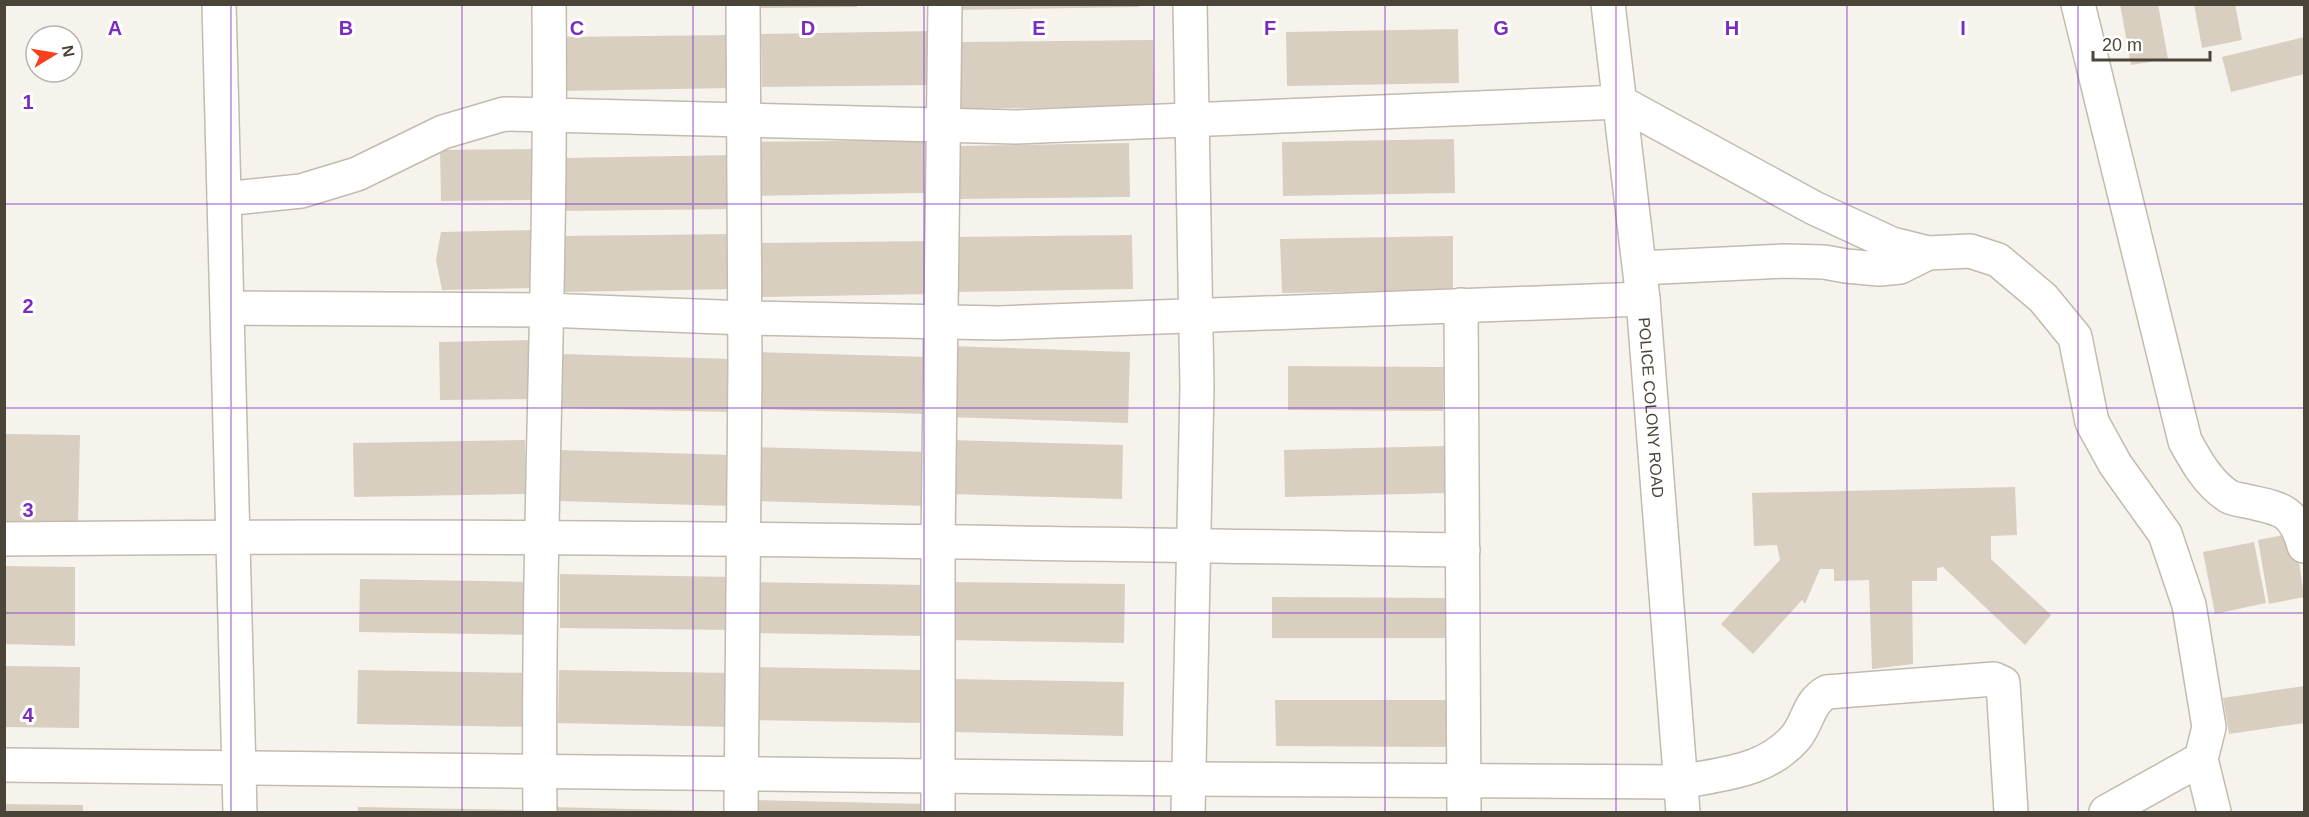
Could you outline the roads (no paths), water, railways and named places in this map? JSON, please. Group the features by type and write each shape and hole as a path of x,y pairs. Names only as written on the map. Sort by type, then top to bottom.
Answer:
{"street":[{"path":"219,4 240,813"},
{"path":"540,813 542,539 550,116 549,4"},
{"path":"741,813 745,318 743,4"},
{"path":"938,813 938,542 945,4"},
{"path":"1188,813 1197,387 1190,4"},
{"name":"POLICE COLONY ROAD","path":"1608,4 1642,283 1682,797"},
{"path":"2078,4 2185,441 2199,467 2229,497 2272,507 2287,514 2299,527 2304,546"},
{"path":"224,199 301,191 357,174 443,132 504,114 1016,127 1620,102 1814,208 1892,244 1928,253 1970,251 1998,260 2043,298 2075,337 2092,422 2115,464 2165,534 2189,605 2209,727 2201,759 2214,813"},
{"path":"227,308 546,310 745,318 999,323 1461,306 1642,283 1784,261 1824,262 1879,269 1900,267 1928,253"},
{"path":"1461,306 1464,813"},
{"path":"4,539 232,536 938,542 1463,550"},
{"path":"4,765 1464,781 1682,797 1768,762 1797,736 1817,697 1827,692 1994,679 2003,683 2011,813"},
{"path":"2106,813 2201,759"}]}
